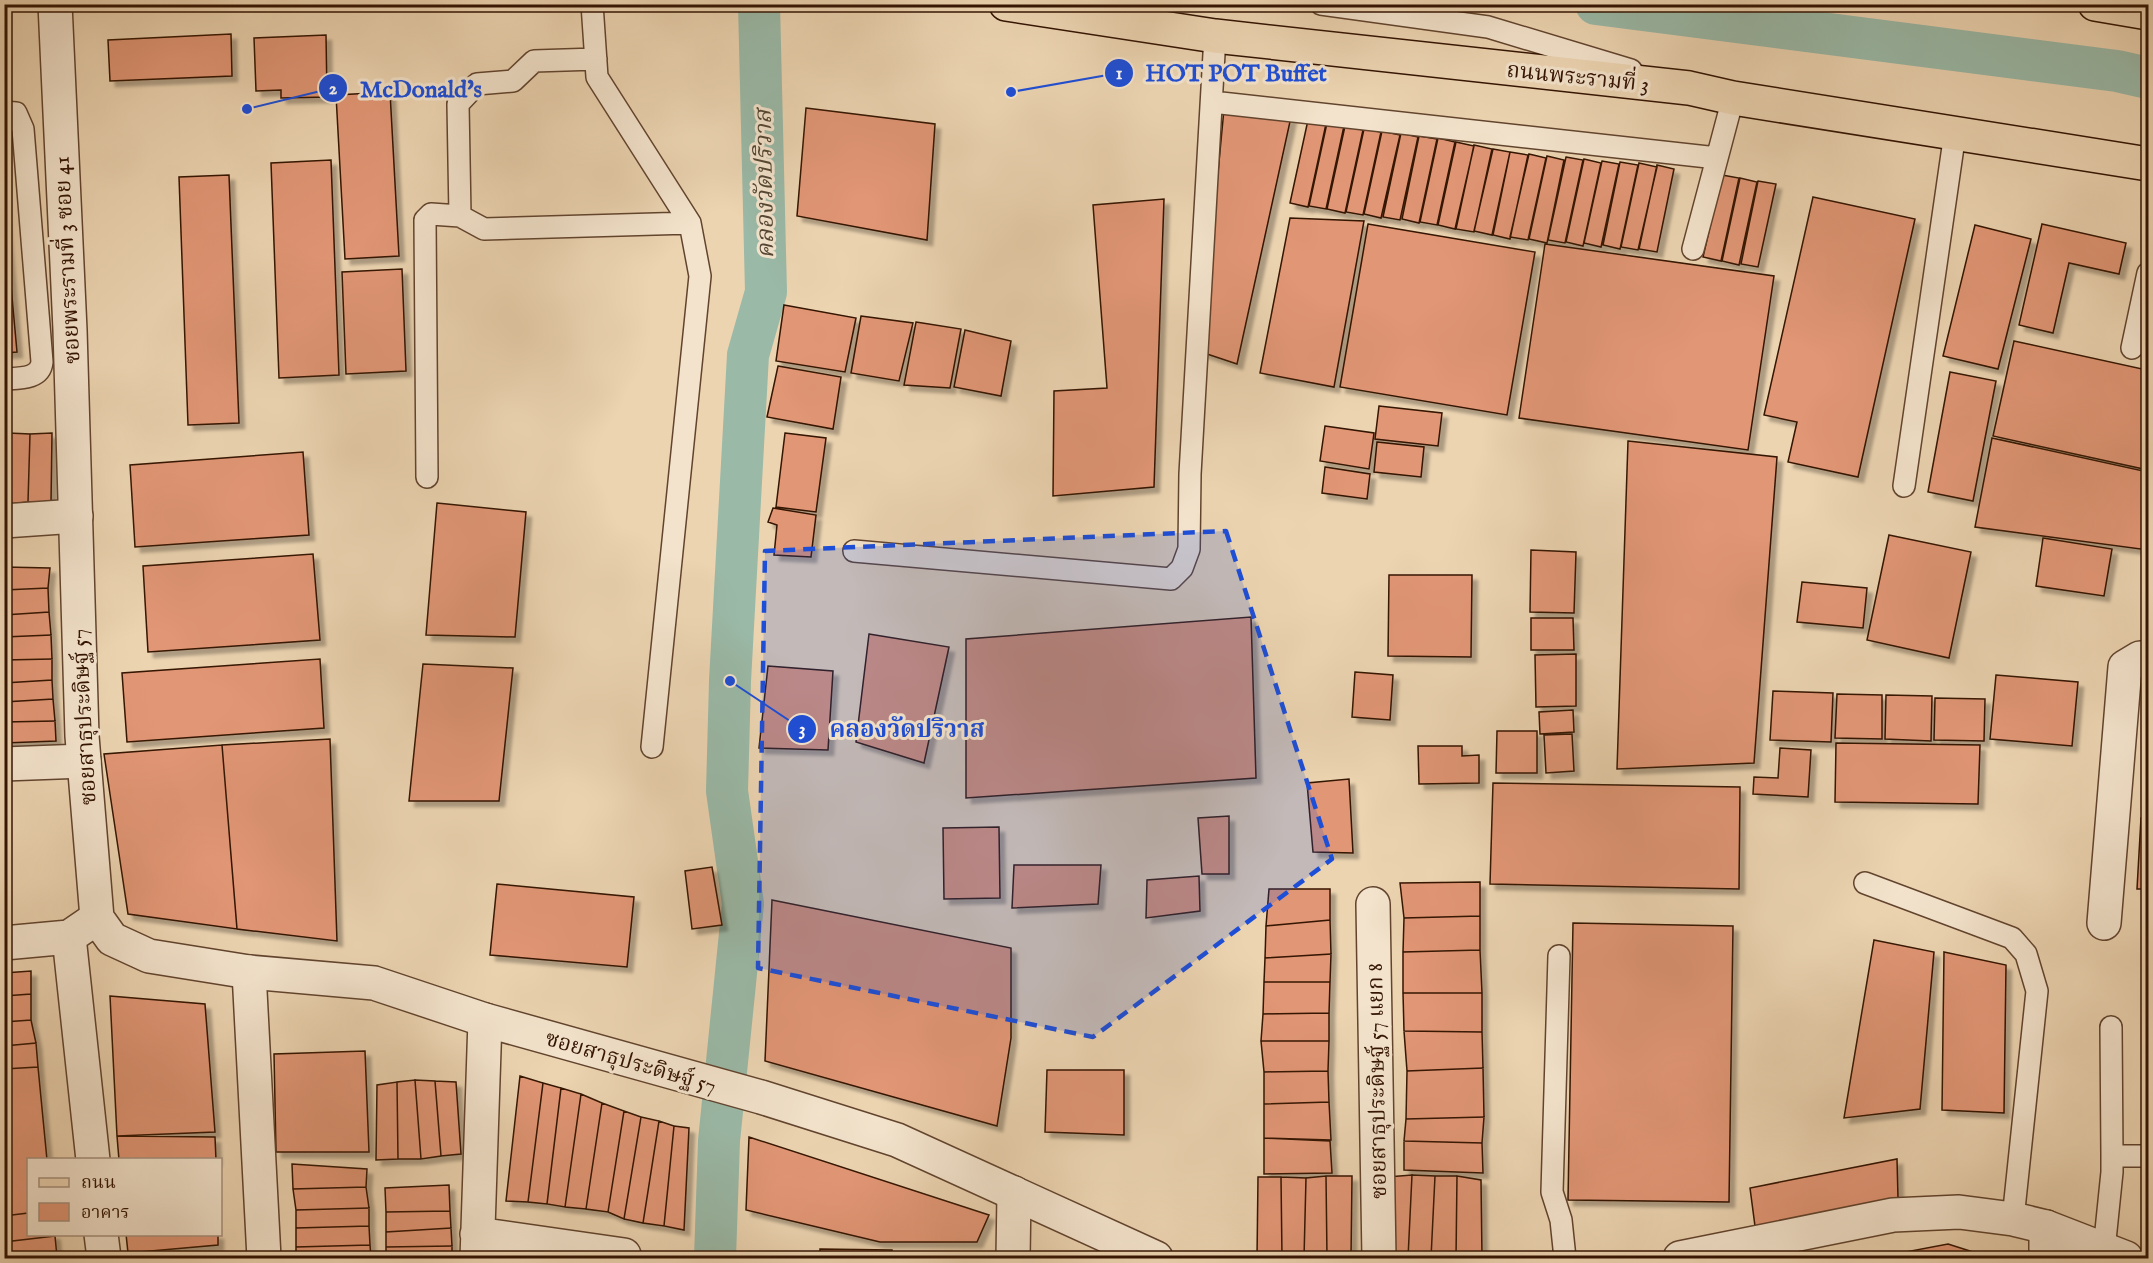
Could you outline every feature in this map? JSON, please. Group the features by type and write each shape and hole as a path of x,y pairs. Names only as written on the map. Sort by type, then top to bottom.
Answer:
{"main road":[{"name":"ถนนพระรามที่ 3","path":"1006,4 1215,36 1689,88 1733,98 2148,164"},
{"path":"2095,4 2148,13"}],"street":[{"name":"ซอยพระรามที่ 3 ซอย 41","path":"55,4 76,516"},
{"path":"4,520 76,516"},
{"name":"ซอยสาธุประดิษฐ์ 57","path":"76,516 84,761 97,918 112,939 149,956 249,972 374,983 485,1020 761,1097 897,1140 1156,1258"},
{"path":"2104,923 2126,667 2140,658 2148,658"},
{"path":"4,764 84,761"},
{"name":"ซอยสาธุประดิษฐ์ 57 แยก 8","path":"1373,904 1379,1258"},
{"path":"4,943 69,937 97,918"},
{"path":"69,937 93,1158"},
{"path":"249,972 264,1258"},
{"path":"485,1020 477,1246 624,1255"},
{"path":"1013,1258 1014,1193"},
{"path":"1680,1258 1893,1215 1959,1212 2013,1219 2046,1243 2115,1254"},
{"path":"101,1236 104,1258"}],"lane":[{"path":"592,4 597,77 690,223 700,276 652,747"},
{"path":"1321,4 1488,27 1689,88"},
{"path":"854,550 1171,579 1182,568 1189,549 1191,462 1215,36"},
{"path":"460,216 458,104 477,84 513,81 534,61 596,59"},
{"path":"1693,249 1733,98"},
{"path":"1212,102 1717,158"},
{"path":"4,112 16,113 23,129 42,362 38,373 23,378 4,379"},
{"path":"1904,486 1955,133"},
{"path":"427,477 425,220 431,214 460,216 484,229 690,223"},
{"path":"2132,348 2148,273"},
{"path":"1865,882 2012,938 2026,954 2037,991 2013,1219"},
{"path":"1559,956 1552,1192 1561,1220 1565,1258"},
{"path":"2111,1027 2115,1254"},
{"path":"2112,1156 2148,1156"}],"highlighted area":[{"path":"1226,531 1332,859 1093,1037 758,968 765,551"}],"building":[{"path":"231,34 232,76 110,81 108,40"},
{"path":"326,35 327,97 281,98 281,90 256,91 254,38"},
{"path":"390,92 399,256 345,259 336,95"},
{"path":"806,108 935,124 927,240 797,216"},
{"path":"1224,109 1291,117 1237,364 1201,352"},
{"path":"1308,120 1326,124 1308,207 1290,203"},
{"path":"1327,123 1344,126 1326,209 1309,206"},
{"path":"1345,126 1363,130 1345,213 1327,209"},
{"path":"1364,129 1381,132 1363,215 1346,212"},
{"path":"1382,131 1400,135 1381,218 1364,214"},
{"path":"1401,133 1418,137 1400,220 1383,217"},
{"path":"1419,136 1437,139 1419,223 1402,219"},
{"path":"1438,138 1455,142 1437,225 1420,222"},
{"path":"1456,142 1474,146 1455,229 1438,225"},
{"path":"1474,145 1492,149 1474,232 1456,229"},
{"path":"1493,149 1510,152 1492,235 1474,231"},
{"path":"1510,152 1528,155 1510,239 1493,235"},
{"path":"1529,154 1546,158 1528,240 1510,237"},
{"path":"1547,156 1564,160 1547,243 1529,239"},
{"path":"1566,157 1583,160 1565,243 1548,240"},
{"path":"1584,159 1601,163 1583,246 1566,242"},
{"path":"331,160 339,375 279,378 271,163"},
{"path":"1602,161 1619,164 1601,247 1584,243"},
{"path":"1620,162 1638,165 1620,249 1603,245"},
{"path":"1639,163 1657,167 1638,250 1621,247"},
{"path":"1657,165 1674,169 1657,252 1639,249"},
{"path":"229,175 239,423 188,425 179,177"},
{"path":"1722,175 1739,178 1721,261 1703,257"},
{"path":"1740,178 1757,182 1739,265 1722,261"},
{"path":"1758,181 1776,184 1758,267 1741,264"},
{"path":"1813,197 1915,219 1858,477 1788,462 1797,422 1764,415"},
{"path":"1164,199 1154,487 1053,496 1054,391 1107,388 1093,205"},
{"path":"4,209 17,352 4,353"},
{"path":"1290,218 1364,221 1334,387 1260,373"},
{"path":"1368,224 1535,252 1507,415 1340,387"},
{"path":"2042,224 2126,243 2119,274 2069,263 2053,333 2019,325"},
{"path":"1975,225 2031,239 1998,369 1943,356"},
{"path":"1545,244 1774,276 1748,450 1519,418"},
{"path":"402,269 406,371 346,374 342,272"},
{"path":"784,305 856,318 845,372 776,361"},
{"path":"861,316 913,323 899,381 851,373"},
{"path":"916,322 961,329 950,388 904,385"},
{"path":"965,330 1011,341 1001,396 954,387"},
{"path":"2014,341 2147,370 2144,386 2148,387 2148,470 1993,436"},
{"path":"778,366 841,377 833,429 767,417"},
{"path":"1950,372 1996,381 1973,501 1928,492"},
{"path":"1379,406 1442,413 1438,446 1375,439"},
{"path":"1325,426 1374,433 1369,469 1320,461"},
{"path":"8,433 9,504 4,504 4,434"},
{"path":"8,433 30,434 28,502 9,504"},
{"path":"52,433 51,503 28,502 30,434"},
{"path":"785,433 826,438 816,512 776,507"},
{"path":"1992,438 2148,472 2148,550 1975,527"},
{"path":"1628,441 1777,457 1754,763 1617,769"},
{"path":"1377,442 1424,447 1421,477 1374,472"},
{"path":"303,452 309,535 135,547 130,465"},
{"path":"1325,467 1370,474 1367,499 1322,493"},
{"path":"437,503 526,512 515,637 426,635"},
{"path":"773,508 816,515 811,557 774,555 777,525 768,522"},
{"path":"1889,535 1971,552 1949,658 1867,640"},
{"path":"2043,538 2112,549 2104,596 2036,586"},
{"path":"1531,550 1576,552 1574,613 1530,612"},
{"path":"313,554 320,640 148,652 143,566"},
{"path":"4,567 50,568 48,588 4,590"},
{"path":"1389,575 1472,575 1471,657 1388,656"},
{"path":"1802,582 1867,588 1863,628 1797,622"},
{"path":"48,588 49,612 4,615 4,590"},
{"path":"49,612 51,635 4,637 4,615"},
{"path":"1251,617 1256,778 966,798 966,639"},
{"path":"1531,618 1573,618 1574,650 1531,650"},
{"path":"869,634 949,647 924,763 856,742"},
{"path":"51,635 52,659 4,660 4,637"},
{"path":"1576,654 1576,706 1536,707 1535,655"},
{"path":"52,659 52,680 4,683 4,660"},
{"path":"320,659 324,728 127,742 122,673"},
{"path":"423,664 513,668 499,801 409,801"},
{"path":"768,666 833,671 828,750 759,748"},
{"path":"1355,672 1393,675 1390,720 1352,717"},
{"path":"1996,675 2078,682 2072,746 1990,739"},
{"path":"52,680 53,699 4,702 4,683"},
{"path":"1773,691 1833,693 1831,742 1770,740"},
{"path":"1837,694 1882,695 1882,739 1835,738"},
{"path":"1886,695 1932,696 1931,741 1885,739"},
{"path":"1935,698 1985,699 1984,741 1934,740"},
{"path":"53,699 55,721 4,722 4,702"},
{"path":"1573,710 1574,732 1540,734 1539,712"},
{"path":"55,721 56,741 4,743 4,722"},
{"path":"1497,731 1537,731 1537,773 1496,773"},
{"path":"1572,734 1574,771 1546,773 1544,735"},
{"path":"330,739 337,941 237,929 222,745"},
{"path":"1836,743 1980,745 1978,804 1835,802"},
{"path":"222,745 237,929 128,914 104,754"},
{"path":"1418,746 1462,746 1462,756 1479,755 1479,783 1419,784"},
{"path":"1780,748 1811,750 1808,797 1753,794 1754,777 1778,778"},
{"path":"1349,779 1353,853 1313,852 1307,783"},
{"path":"1493,783 1740,787 1739,889 1490,884"},
{"path":"1229,816 1229,874 1202,874 1198,818"},
{"path":"2141,818 2148,818 2148,889 2137,889"},
{"path":"999,827 1000,898 944,899 943,828"},
{"path":"1014,865 1101,865 1098,904 1012,908"},
{"path":"712,867 722,925 692,929 685,871"},
{"path":"1199,876 1200,911 1146,918 1147,880"},
{"path":"1480,882 1480,916 1404,918 1400,883"},
{"path":"497,884 634,897 627,967 490,955"},
{"path":"1269,889 1330,889 1330,920 1266,926"},
{"path":"772,900 1011,948 1011,1038 997,1126 765,1061"},
{"path":"1480,916 1480,950 1403,952 1404,918"},
{"path":"1330,920 1331,954 1265,958 1266,926"},
{"path":"1573,923 1733,926 1729,1202 1568,1200"},
{"path":"1874,940 1934,952 1920,1109 1844,1118"},
{"path":"1480,950 1482,993 1403,993 1403,952"},
{"path":"1944,952 2006,965 2004,1113 1942,1110"},
{"path":"1331,954 1330,982 1264,982 1265,958"},
{"path":"31,971 31,994 4,996 4,973"},
{"path":"1264,982 1330,982 1329,1013 1263,1014"},
{"path":"1403,993 1482,993 1482,1032 1404,1031"},
{"path":"31,994 31,1020 4,1022 4,996"},
{"path":"110,996 205,1004 215,1132 117,1136"},
{"path":"1329,1013 1329,1041 1261,1041 1263,1014"},
{"path":"31,1020 36,1043 4,1046 4,1022"},
{"path":"1404,1031 1482,1032 1483,1068 1407,1071"},
{"path":"1261,1041 1329,1041 1328,1071 1264,1072"},
{"path":"36,1043 38,1067 4,1069 4,1046"},
{"path":"365,1051 369,1152 276,1152 274,1054"},
{"path":"38,1067 47,1158 27,1158 27,1213 4,1216 4,1069"},
{"path":"1483,1068 1484,1117 1406,1119 1407,1071"},
{"path":"1047,1070 1124,1070 1124,1135 1045,1132"},
{"path":"1328,1071 1329,1102 1264,1104 1264,1072"},
{"path":"520,1076 543,1083 528,1202 506,1201"},
{"path":"415,1080 435,1081 441,1156 421,1159"},
{"path":"415,1080 421,1159 398,1159 397,1082"},
{"path":"435,1081 456,1082 461,1154 441,1156"},
{"path":"397,1082 398,1159 376,1160 377,1085"},
{"path":"543,1083 561,1088 547,1204 528,1202"},
{"path":"561,1088 581,1094 565,1207 547,1204"},
{"path":"581,1094 602,1103 586,1209 565,1207"},
{"path":"1329,1102 1331,1140 1264,1138 1264,1104"},
{"path":"602,1103 624,1111 608,1212 586,1209"},
{"path":"624,1111 641,1117 624,1219 608,1212"},
{"path":"641,1117 659,1121 643,1223 624,1219"},
{"path":"1484,1117 1482,1143 1404,1141 1406,1119"},
{"path":"659,1121 674,1126 664,1226 643,1223"},
{"path":"674,1126 689,1128 684,1230 664,1226"},
{"path":"117,1136 215,1137 216,1158 119,1158"},
{"path":"749,1137 989,1215 977,1242 880,1242 746,1210"},
{"path":"1264,1138 1330,1141 1332,1173 1264,1174"},
{"path":"1404,1141 1482,1143 1483,1173 1404,1170"},
{"path":"1897,1159 1898,1198 1755,1226 1750,1188"},
{"path":"292,1164 367,1169 366,1187 293,1189"},
{"path":"1412,1175 1435,1176 1431,1258 1408,1258"},
{"path":"1412,1175 1408,1258 1386,1258 1387,1177"},
{"path":"1326,1176 1352,1176 1351,1258 1327,1258"},
{"path":"1326,1176 1327,1258 1304,1258 1306,1178"},
{"path":"1435,1176 1457,1176 1456,1258 1431,1258"},
{"path":"1457,1176 1481,1180 1482,1258 1456,1258"},
{"path":"1258,1177 1281,1177 1282,1258 1257,1258"},
{"path":"1281,1177 1306,1178 1304,1258 1282,1258"},
{"path":"449,1185 450,1211 386,1212 385,1188"},
{"path":"366,1187 369,1208 296,1210 293,1189"},
{"path":"369,1208 369,1226 296,1228 296,1210"},
{"path":"450,1211 451,1228 386,1232 386,1212"},
{"path":"27,1213 27,1236 55,1236 4,1242 4,1216"},
{"path":"369,1226 370,1245 296,1247 296,1228"},
{"path":"451,1228 452,1246 386,1247 386,1232"},
{"path":"55,1236 57,1257 4,1258 4,1242"},
{"path":"126,1236 218,1236 218,1245 128,1253"},
{"path":"1948,1244 1992,1258 1884,1258 1884,1256"},
{"path":"370,1245 371,1258 296,1258 296,1247"},
{"path":"452,1246 452,1258 386,1258 386,1247"},
{"path":"820,1249 892,1250 892,1258 820,1258"},
{"path":"1874,1253 1874,1258 1851,1258"}],"waterway":[{"name":"คลองวัดปริวาส","path":"715,1258 719,1141 743,904 727,791 730,681 748,355 766,292 759,4"},
{"path":"1596,4 2117,71 2148,78"}],"place":[{"name":"HOT POT Buffet","path":"1011,92"},
{"name":"McDonald's","path":"247,109"},
{"name":"คลองวัดปริวาส","path":"730,681"}]}
